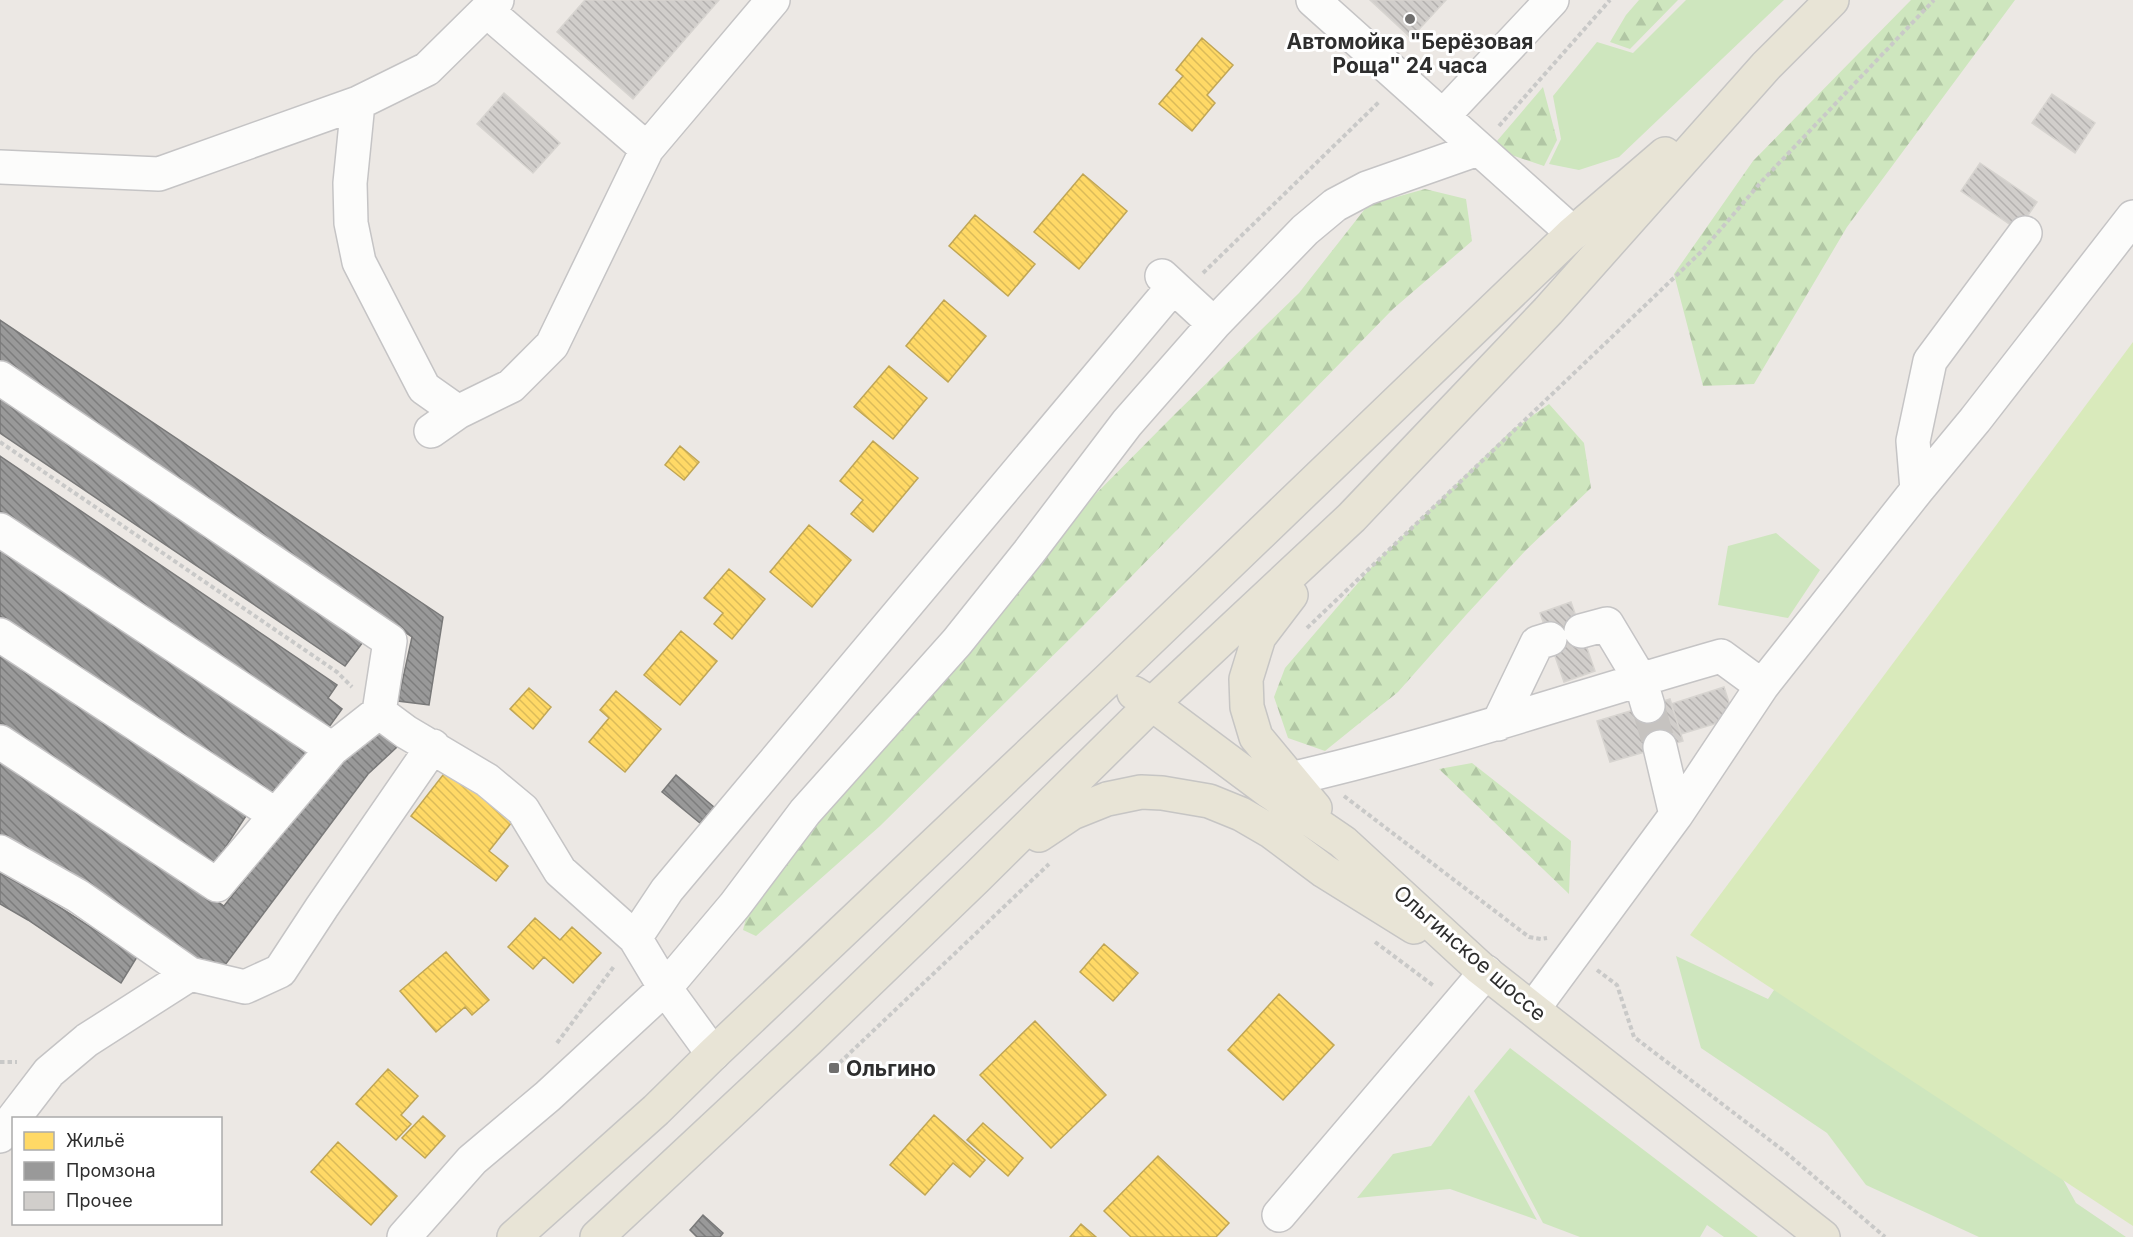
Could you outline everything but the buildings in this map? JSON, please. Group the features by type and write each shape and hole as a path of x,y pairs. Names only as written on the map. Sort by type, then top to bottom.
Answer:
{"main road":[{"path":"597,1237 808,1040 1152,704 1351,518 1548,310 1766,66 1832,0"},
{"path":"514,1237 656,1110 1109,679 1573,232 1766,66"},
{"path":"1343,842 1256,736 1246,707 1246,679 1259,638 1351,518"},
{"name":"Ольгинское шоссе","path":"1109,679 1152,704 1270,792 1343,842 1483,970 1823,1237"},
{"path":"976,878 1072,813 1107,798 1142,792 1209,801 1241,814 1272,832 1324,871 1483,970"}],"street":[{"path":"430,431 458,412 511,386 552,345 647,149 773,0"},
{"path":"1313,0 1573,232"},
{"path":"1443,116 1552,0"},
{"path":"0,167 159,174 358,103 428,69 492,5 647,149"},
{"path":"358,103 350,203 351,223 359,262 424,388 458,412"},
{"path":"404,1237 472,1160 548,1096 665,988 735,905 805,812 957,642 1029,552 1126,423 1214,324 1305,230 1335,205 1367,188 1478,149"},
{"path":"1533,1009 1676,815 1762,686 1975,420 2133,217"},
{"path":"1917,490 1913,441 1930,361 2025,233"},
{"path":"635,938 674,881 1172,286 1214,324"},
{"path":"0,378 390,641 379,712 332,749 217,885 0,742"},
{"path":"0,531 332,749"},
{"path":"1581,631 1607,624 1644,692"},
{"path":"0,635 276,815"},
{"path":"1498,724 1537,643 1550,639"},
{"path":"1290,778 1498,724 1644,692 1721,656 1762,686"},
{"path":"379,712 406,732 487,780 523,810 560,871 635,938 665,988 713,1054"},
{"path":"0,852 78,896 190,974 245,987 280,971 433,747"},
{"path":"1660,747 1676,815"},
{"path":"1279,1215 1458,1005 1483,970"},
{"path":"15,1117 49,1072 87,1040 190,974"},
{"path":"0,1136 12,1120"}],"path":[{"path":"1478,149 1610,0"},
{"path":"1305,630 1702,250 1762,181 1934,0"},
{"path":"1172,286 1402,79"},
{"path":"0,442 336,672 379,712"},
{"path":"834,1068 1057,856"},
{"path":"1374,940 1458,1005"}],"green space":[{"path":"1639,0 1678,0 1630,49 1610,42 1626,15"},
{"path":"1686,0 1784,0 1619,157 1579,170 1549,164 1561,139 1553,96 1597,42 1633,53"},
{"path":"1911,0 2015,0 1847,227 1754,384 1703,386 1674,274 1753,161"},
{"path":"1543,87 1557,140 1544,166 1491,148"},
{"path":"1425,189 1466,199 1472,241 1393,309 1082,627 880,826 756,936 743,930 748,910 797,834 1068,522 1299,293 1368,205"},
{"path":"2133,342 2133,1226 1690,935"},
{"path":"1549,404 1584,443 1591,488 1526,550 1398,692 1325,751 1288,738 1274,697 1285,668 1376,562 1511,431"},
{"path":"1776,533 1820,570 1788,618 1718,605 1728,546"},
{"path":"1472,763 1571,841 1569,894 1439,769"},
{"path":"1817,925 2013,1089 2076,1203 2126,1237 1979,1237 1866,1185 1827,1133 1701,1048 1676,956 1768,999"},
{"path":"1510,1048 1758,1237 1724,1237 1707,1225 1700,1237 1580,1237 1543,1223 1474,1091"},
{"path":"1469,1095 1537,1220 1450,1189 1357,1198 1393,1154 1431,1146"}],"tunnel":[{"path":"1648,706 1660,747"}],"place":[{"name":"Автомойка \"Берёзовая Роща\" 24 часа","path":"1410,19"},
{"name":"Ольгино","path":"834,1068"}]}
